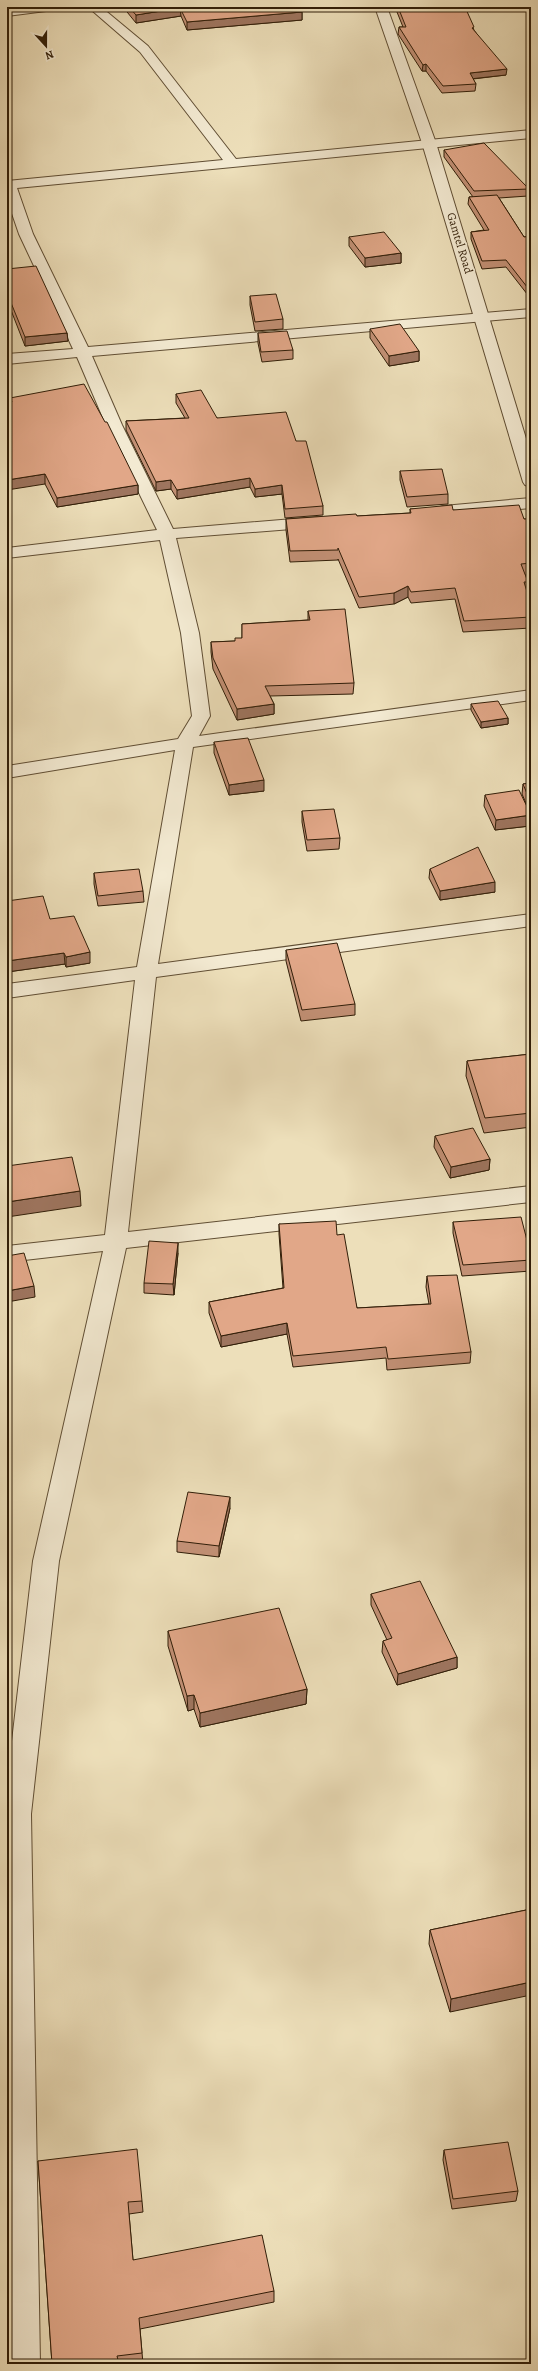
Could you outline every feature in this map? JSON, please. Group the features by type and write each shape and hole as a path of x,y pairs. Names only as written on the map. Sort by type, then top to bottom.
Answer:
{"street":[{"path":"7,12 46,7"},
{"path":"94,7 144,50 232,162"},
{"name":"Gamtel Road","path":"381,7 429,143 483,317 531,482"},
{"path":"24,2364 17,1814 46,1561 116,1241 146,973 184,743 200,716 190,633 167,534 114,425 83,353 26,234 8,185 531,134"},
{"path":"7,359 531,313"},
{"path":"428,512 531,504"},
{"path":"7,553 167,534 333,520"},
{"path":"7,772 184,743 531,695"},
{"path":"7,991 531,920"},
{"path":"7,1254 531,1194"}],"building":[{"path":"129,7 299,7 302,12 187,22 180,8 136,15"},
{"path":"398,7 465,7 474,27 472,28 507,69 470,73 476,84 443,86 426,64 423,65 399,27 406,27"},
{"path":"484,143 529,189 474,191 444,150"},
{"path":"497,195 524,237 531,236 531,292 506,260 482,261 471,232 489,230 469,197"},
{"path":"384,232 401,253 365,258 349,237"},
{"path":"36,266 67,333 25,337 7,293 7,269"},
{"path":"276,294 283,319 255,322 250,296"},
{"path":"400,324 419,351 389,356 370,329"},
{"path":"287,331 293,350 261,352 258,333"},
{"path":"84,384 105,422 107,422 138,485 57,498 45,474 7,480 7,403 12,402 10,398"},
{"path":"201,390 217,418 286,412 296,441 306,441 323,506 285,509 282,485 255,489 250,478 177,490 171,480 156,482 126,421 189,418 176,394"},
{"path":"442,469 448,494 407,497 400,471"},
{"path":"452,505 453,510 519,505 524,519 531,519 531,563 521,564 528,582 524,582 531,605 531,617 464,621 455,588 411,592 408,586 394,593 359,597 338,548 338,550 290,551 286,519 356,514 357,516 411,513 410,509"},
{"path":"345,609 354,683 265,686 274,704 237,709 213,658 211,642 235,641 235,638 242,638 242,624 310,620 308,611"},
{"path":"498,701 508,718 481,722 471,704"},
{"path":"248,738 264,780 229,785 214,742"},
{"path":"531,783 531,803 523,784"},
{"path":"519,790 531,815 496,820 485,795"},
{"path":"334,809 340,838 307,840 302,811"},
{"path":"478,847 495,882 440,891 430,869"},
{"path":"139,869 143,891 98,896 94,873"},
{"path":"43,896 50,919 74,916 90,952 66,957 64,953 7,961 7,901"},
{"path":"337,943 355,1004 302,1010 286,950"},
{"path":"531,1054 531,1113 485,1118 467,1061"},
{"path":"473,1128 490,1159 451,1167 435,1136"},
{"path":"72,1157 80,1191 7,1202 7,1166"},
{"path":"521,1217 531,1260 463,1265 453,1222"},
{"path":"336,1221 337,1235 344,1234 357,1308 431,1304 427,1276 457,1275 471,1352 388,1359 386,1347 293,1356 287,1323 221,1336 209,1302 284,1288 279,1224"},
{"path":"149,1241 178,1243 173,1284 144,1283"},
{"path":"24,1253 34,1286 7,1291 7,1256"},
{"path":"188,1492 230,1497 219,1546 177,1541"},
{"path":"420,1581 457,1657 398,1674 383,1641 392,1638 371,1594"},
{"path":"279,1608 307,1689 200,1713 194,1695 187,1696 168,1631"},
{"path":"531,1909 531,1982 451,1999 430,1930"},
{"path":"508,2142 518,2191 453,2199 444,2150"},
{"path":"137,2149 142,2201 128,2202 133,2260 262,2235 274,2291 139,2318 142,2353 117,2356 119,2364 52,2364 38,2161"}]}
